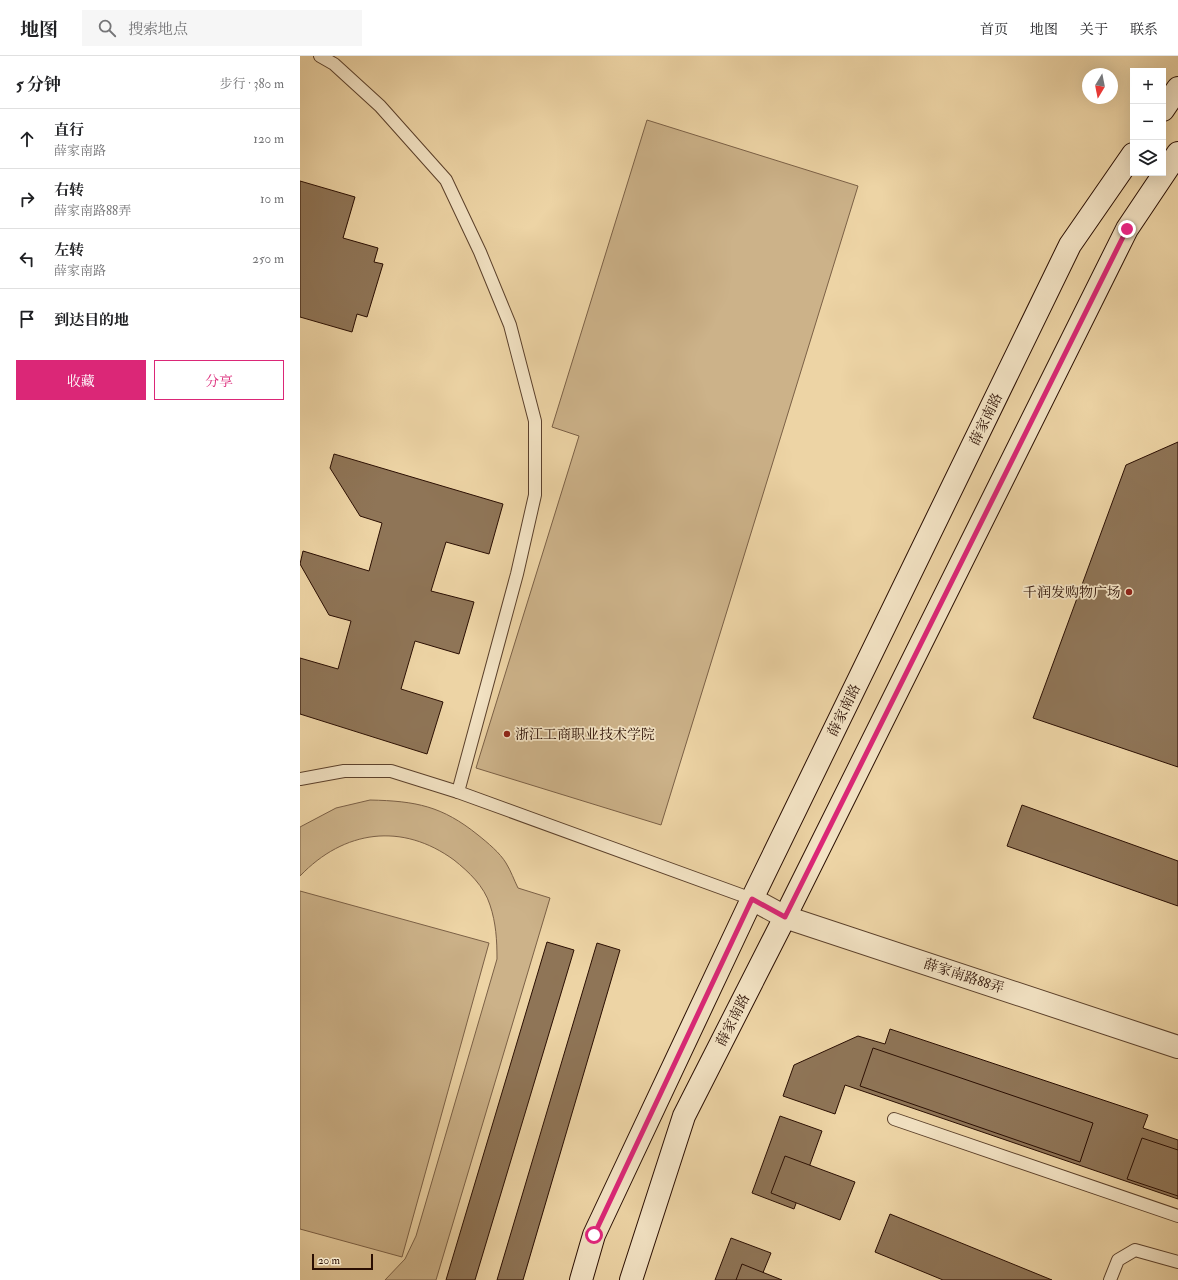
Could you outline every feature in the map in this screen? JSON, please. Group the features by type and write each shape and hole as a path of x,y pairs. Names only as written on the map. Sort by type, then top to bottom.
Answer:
{"main road":[{"path":"1166,106 1178,88"},
{"name":"薛家南路","path":"631,1280 684,1116 785,917 1127,229 1178,153"},
{"name":"薛家南路","path":"581,1280 594,1235 752,899 1070,245 1130,158"},
{"name":"薛家南路88弄","path":"752,899 785,917 1178,1047"}],"lane":[{"path":"320,56 334,64 380,106 446,180 480,252 510,325 535,421 535,495 517,574 458,792"},
{"path":"300,779 344,772 391,771 458,792 752,899"},
{"path":"894,1119 1178,1216"},
{"path":"1110,1280 1118,1260 1135,1250 1178,1262"}],"shaded area":[{"path":"647,120 858,186 661,825 476,768 579,436 552,427"},
{"path":"370,800 415,804 440,811 452,817 478,835 497,852 508,866 518,888 550,898 436,1280 385,1280 405,1259 416,1236 497,959 495,925 492,912 484,892 465,869 454,860 434,848 414,840 394,836 374,836 354,841 335,849 317,861 300,876 300,827 336,808"},
{"path":"300,891 489,943 402,1257 300,1229"}],"building":[{"path":"300,181 355,197 343,238 378,248 374,262 383,264 367,317 357,314 352,332 300,317"},
{"name":"千润发购物广场","path":"1178,442 1178,767 1033,718 1126,465"},
{"path":"334,454 503,504 489,554 446,542 431,591 474,602 459,654 415,641 401,689 443,702 427,754 300,714 300,658 338,669 351,621 329,615 300,564 303,551 369,571 382,523 360,516 330,468"},
{"path":"1022,805 1178,861 1178,906 1007,846"},
{"path":"547,942 574,950 475,1280 446,1280"},
{"path":"597,943 620,950 523,1280 497,1280"},
{"path":"890,1029 1148,1115 1143,1128 1178,1140 1178,1199 845,1085 835,1114 783,1096 794,1065 858,1036 885,1044"},
{"path":"873,1048 1093,1123 1080,1162 860,1086"},
{"path":"780,1116 822,1131 794,1209 752,1193"},
{"path":"1142,1138 1178,1150 1178,1196 1127,1179"},
{"path":"785,1156 855,1182 840,1220 771,1193"},
{"path":"890,1214 1052,1280 943,1280 875,1252"},
{"path":"731,1238 771,1253 760,1280 715,1280"},
{"path":"742,1264 782,1280 736,1280"}],"place":[{"name":"千润发购物广场","path":"1129,592"},
{"name":"浙江工商职业技术学院","path":"507,734"}],"route":[{"path":"594,1235 752,899 785,917 1127,229"}]}
